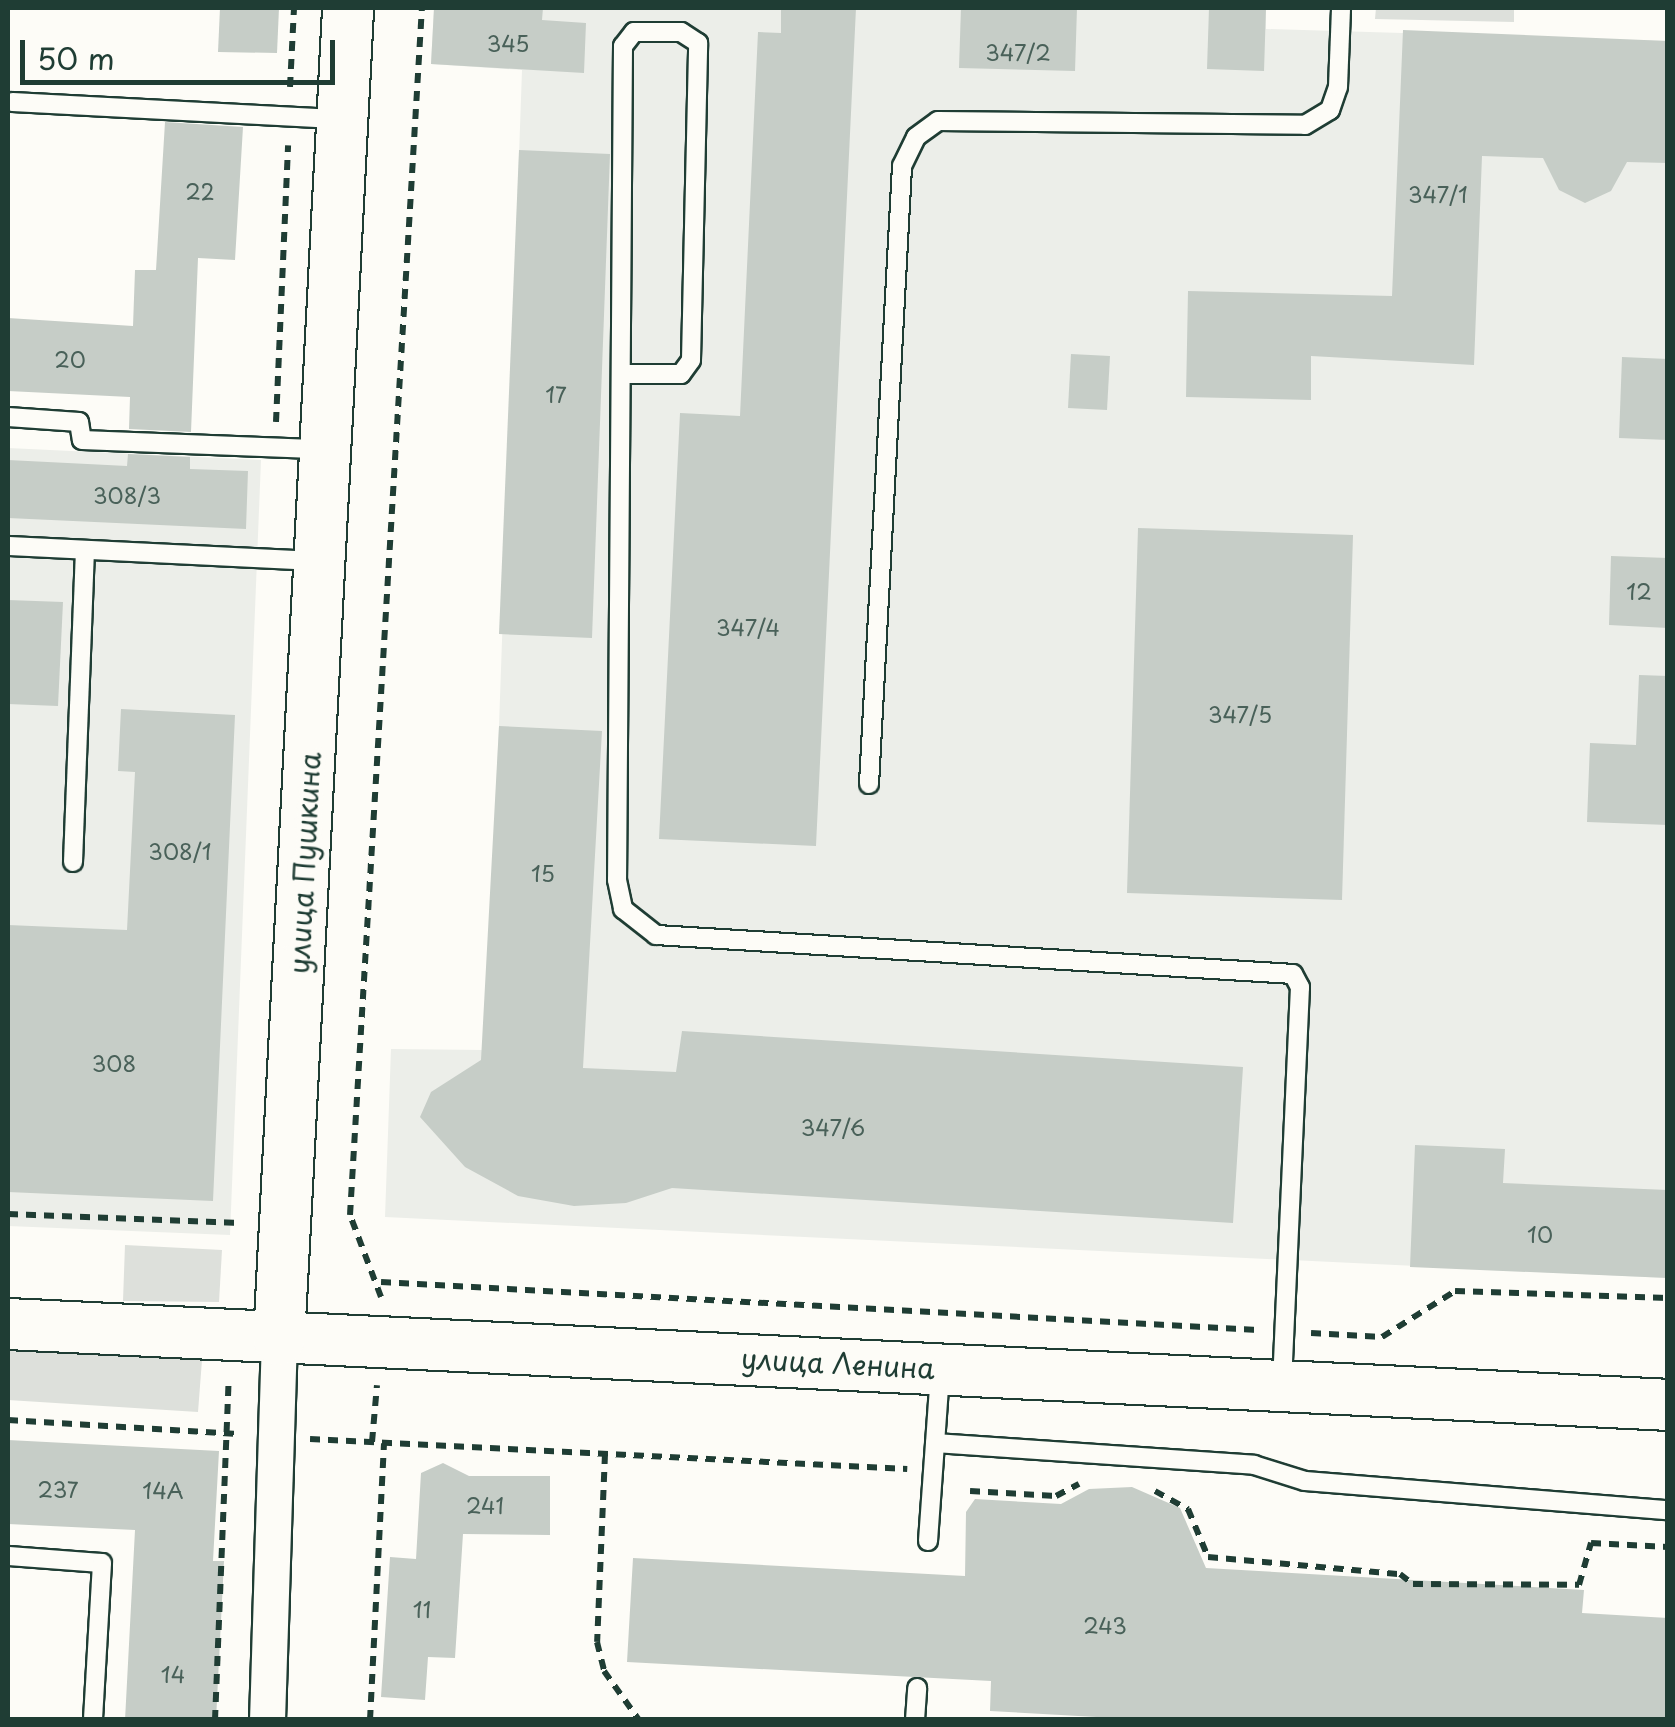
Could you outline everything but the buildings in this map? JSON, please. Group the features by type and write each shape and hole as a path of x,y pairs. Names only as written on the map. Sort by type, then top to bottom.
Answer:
{"main road":[{"name":"улица Пушкина","path":"279,1340 288,1215 320,449 348,8"},
{"name":"улица Ленина","path":"8,1324 1668,1405"}],"street":[{"name":"улица Пушкина","path":"267,1720 279,1340"}],"lane":[{"path":"869,784 902,166 916,137 938,121 1305,125 1330,110 1338,87 1341,8"},
{"path":"623,374 680,374 691,360 698,42 681,32 634,32 624,46 623,374 623,909 656,935 1293,974 1300,988 1282,1386"},
{"path":"12,102 341,119"},
{"path":"8,417 80,422 82,440 320,449"},
{"path":"8,546 318,561"},
{"path":"73,862 86,550"},
{"path":"928,1540 941,1368"},
{"path":"935,1443 1254,1465 1305,1480 1668,1510"},
{"path":"8,1556 102,1562 93,1720"},
{"path":"915,1720 917,1688"}],"path":[{"path":"422,8 350,1215 381,1282 1382,1336 1455,1291 1668,1298"},
{"path":"8,1214 238,1228 246,1213 350,1215"},
{"path":"8,1420 276,1438 933,1470"},
{"path":"216,1720 226,1433"},
{"path":"370,1720 384,1443"},
{"path":"605,1454 597,1642 604,1671 640,1720"},
{"path":"970,1491 1056,1496 1099,1482"},
{"path":"1142,1488 1188,1509 1208,1557 1400,1574 1414,1584 1579,1585 1591,1543 1668,1547"}],"shaded area":[{"path":"434,8 1266,8 1266,29 1667,41 1667,1278 385,1217 391,1049 484,1050 499,726 522,70 431,64"},
{"path":"1376,8 1514,8 1514,22 1375,19"},
{"path":"8,448 261,460 230,1235 8,1226"},
{"path":"125,1245 222,1250 219,1302 123,1301"},
{"path":"8,1351 202,1360 198,1412 8,1400"}]}
